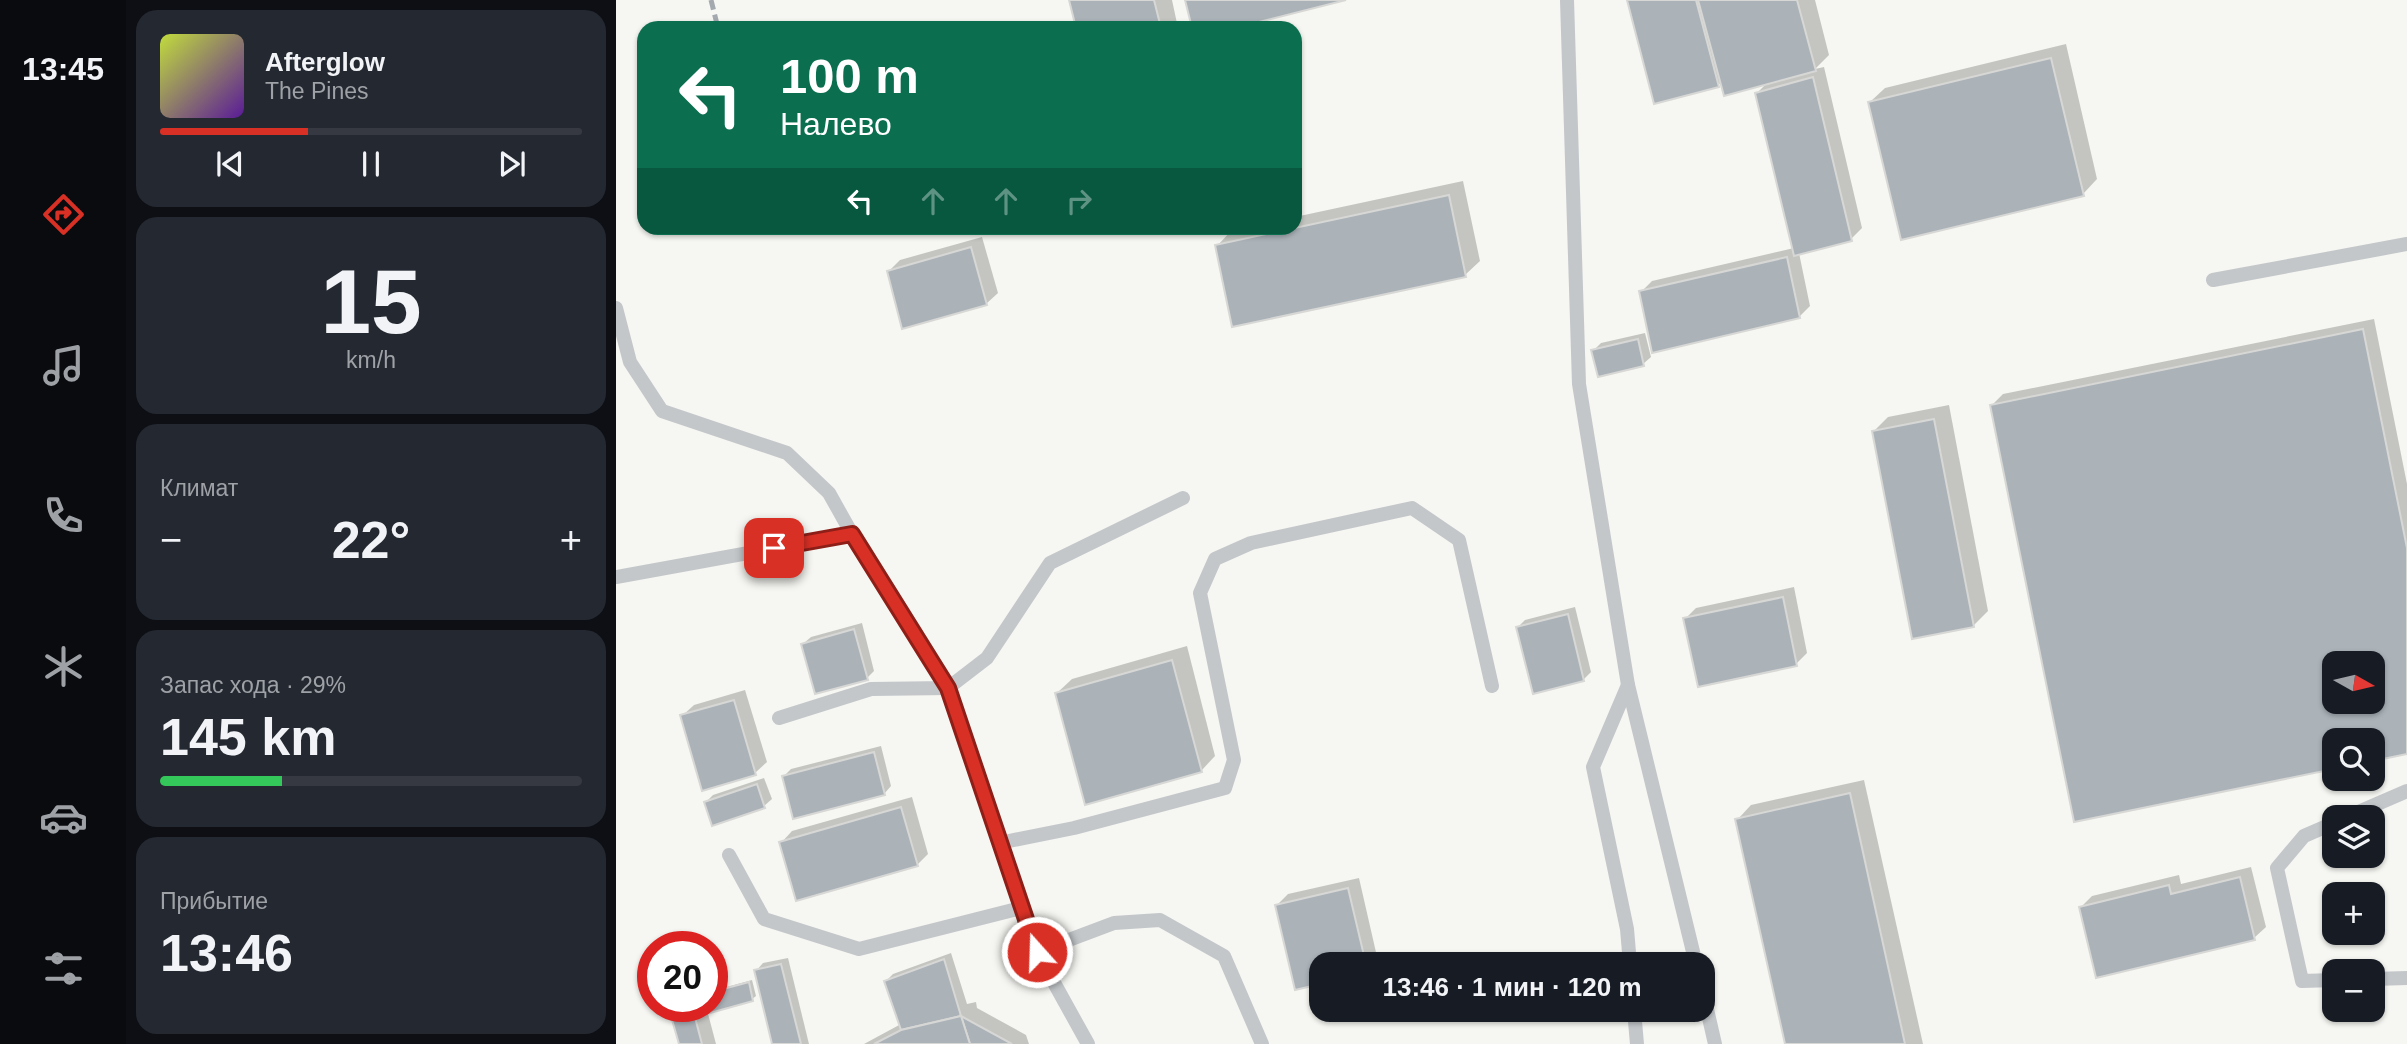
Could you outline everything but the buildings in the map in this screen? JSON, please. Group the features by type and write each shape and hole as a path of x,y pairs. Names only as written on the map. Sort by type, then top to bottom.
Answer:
{"lane":[{"path":"1567,0 1579,384 1628,685 1693,952"},
{"path":"2213,280 2407,244"},
{"path":"616,308 630,362 662,411 787,453 829,493 948,688 1037,952 1088,1044"},
{"path":"779,718 871,689 948,688 987,658 1050,563 1182,498"},
{"path":"999,843 1074,828 1226,788 1234,760 1200,593 1215,559 1251,543 1412,508 1459,540 1492,686"},
{"path":"616,577 852,534"},
{"path":"1628,685 1593,766 1628,929 1629,952"},
{"path":"2375,805 2407,791"},
{"path":"2322,828 2304,836 2277,868 2302,981 2322,980"},
{"path":"729,855 764,919 859,948 1021,908"},
{"path":"1037,952 1114,923 1160,920 1224,956 1262,1044"},
{"path":"2385,979 2407,978"},
{"path":"1635,1022 1637,1044"},
{"path":"1710,1022 1716,1044"}],"railway":[{"path":"711,0 716,21"}],"route":[{"path":"774,548 852,534 948,688 1037,952"}]}
